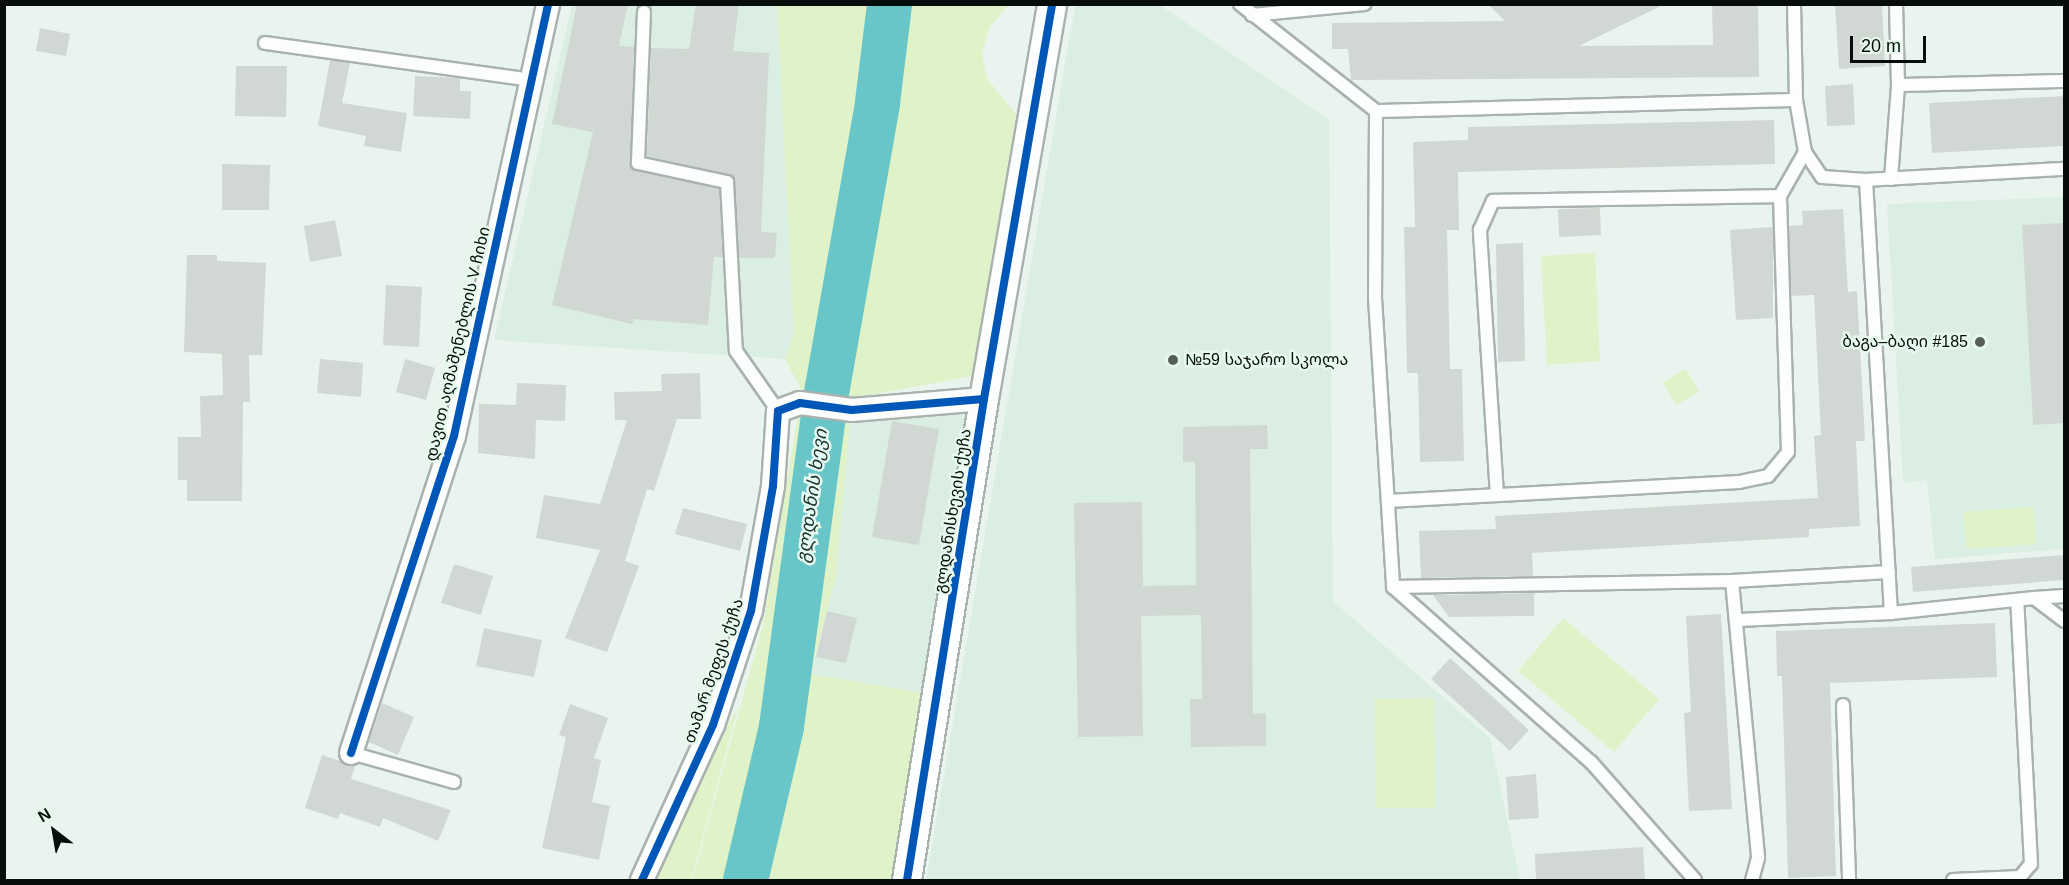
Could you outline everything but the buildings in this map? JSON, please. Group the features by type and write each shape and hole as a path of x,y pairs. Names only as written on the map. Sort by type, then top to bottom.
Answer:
{"street":[{"name":"დავით აღმაშენებლის V ჩიხი","path":"351,753 454,436 548,4"},
{"name":"გლდანისხევის ქუჩა","path":"907,880 984,399 1052,4"},
{"path":"778,411 800,403 852,410 984,399"},
{"name":"თამარ მეფეს ქუჩა","path":"642,880 713,725 751,611 773,486 778,411"}],"lane":[{"path":"1240,4 1376,111 1796,100"},
{"path":"1252,15 1364,4"},
{"path":"1794,4 1796,100 1805,152 1822,177 1866,180 2064,169"},
{"path":"1891,179 1898,85 1896,4"},
{"path":"644,12 638,163 727,182 736,351 778,411"},
{"path":"265,43 531,80"},
{"path":"1898,85 2064,81"},
{"path":"1376,111 1375,298 1393,587 1591,762 1695,880"},
{"path":"1388,501 1738,482 1768,476 1788,452 1780,196 1805,152"},
{"path":"1866,180 1891,613"},
{"path":"1497,495 1480,230 1493,201 1780,196"},
{"path":"1393,587 1732,581 1889,572"},
{"path":"1732,581 1738,620 1758,858 1752,880"},
{"path":"1738,620 1891,613 2064,596"},
{"path":"2034,598 2064,621"},
{"path":"1953,880 2020,877 2031,864 2017,600"},
{"path":"1843,705 1849,880"},
{"path":"351,753 454,782"}],"shaded area":[{"path":"572,5 777,5 794,333 785,359 494,340"},
{"name":"№59 საჯარო სკოლა","path":"1075,5 1160,5 1329,120 1333,601 1490,738 1520,880 926,880"},
{"name":"ბაგა–ბაღი #185","path":"2064,197 2064,549 1935,559 1927,480 1903,483 1887,204"},
{"path":"966,411 924,693 811,674 836,576 850,423"}],"green space":[{"path":"777,5 1009,5 989,27 982,55 987,79 1016,114 973,376 854,398 802,391 785,359 794,333"},
{"path":"1595,253 1600,361 1547,365 1541,256"},
{"path":"1686,369 1699,392 1676,405 1663,382"},
{"path":"798,415 850,423 836,576 811,674 924,693 892,880 692,880 763,625"},
{"path":"2033,507 2036,544 1966,549 1963,512"},
{"path":"1563,618 1659,699 1614,752 1518,671"},
{"path":"1434,698 1435,808 1376,808 1375,699"},
{"path":"739,705 691,880 650,880 667,839"}],"waterway":[{"name":"გლდანის ხევი","path":"745,880 781,726 827,387 877,102 889,4"}],"cycle path":[{"path":"351,753 454,436 548,4"},
{"path":"907,880 984,399 1052,4"},
{"path":"642,880 713,725 751,611 773,486 778,411 800,403 852,410 984,399"}],"place":[{"name":"ბაგა–ბაღი #185","path":"1980,342"},
{"name":"№59 საჯარო სკოლა","path":"1173,360"}]}
